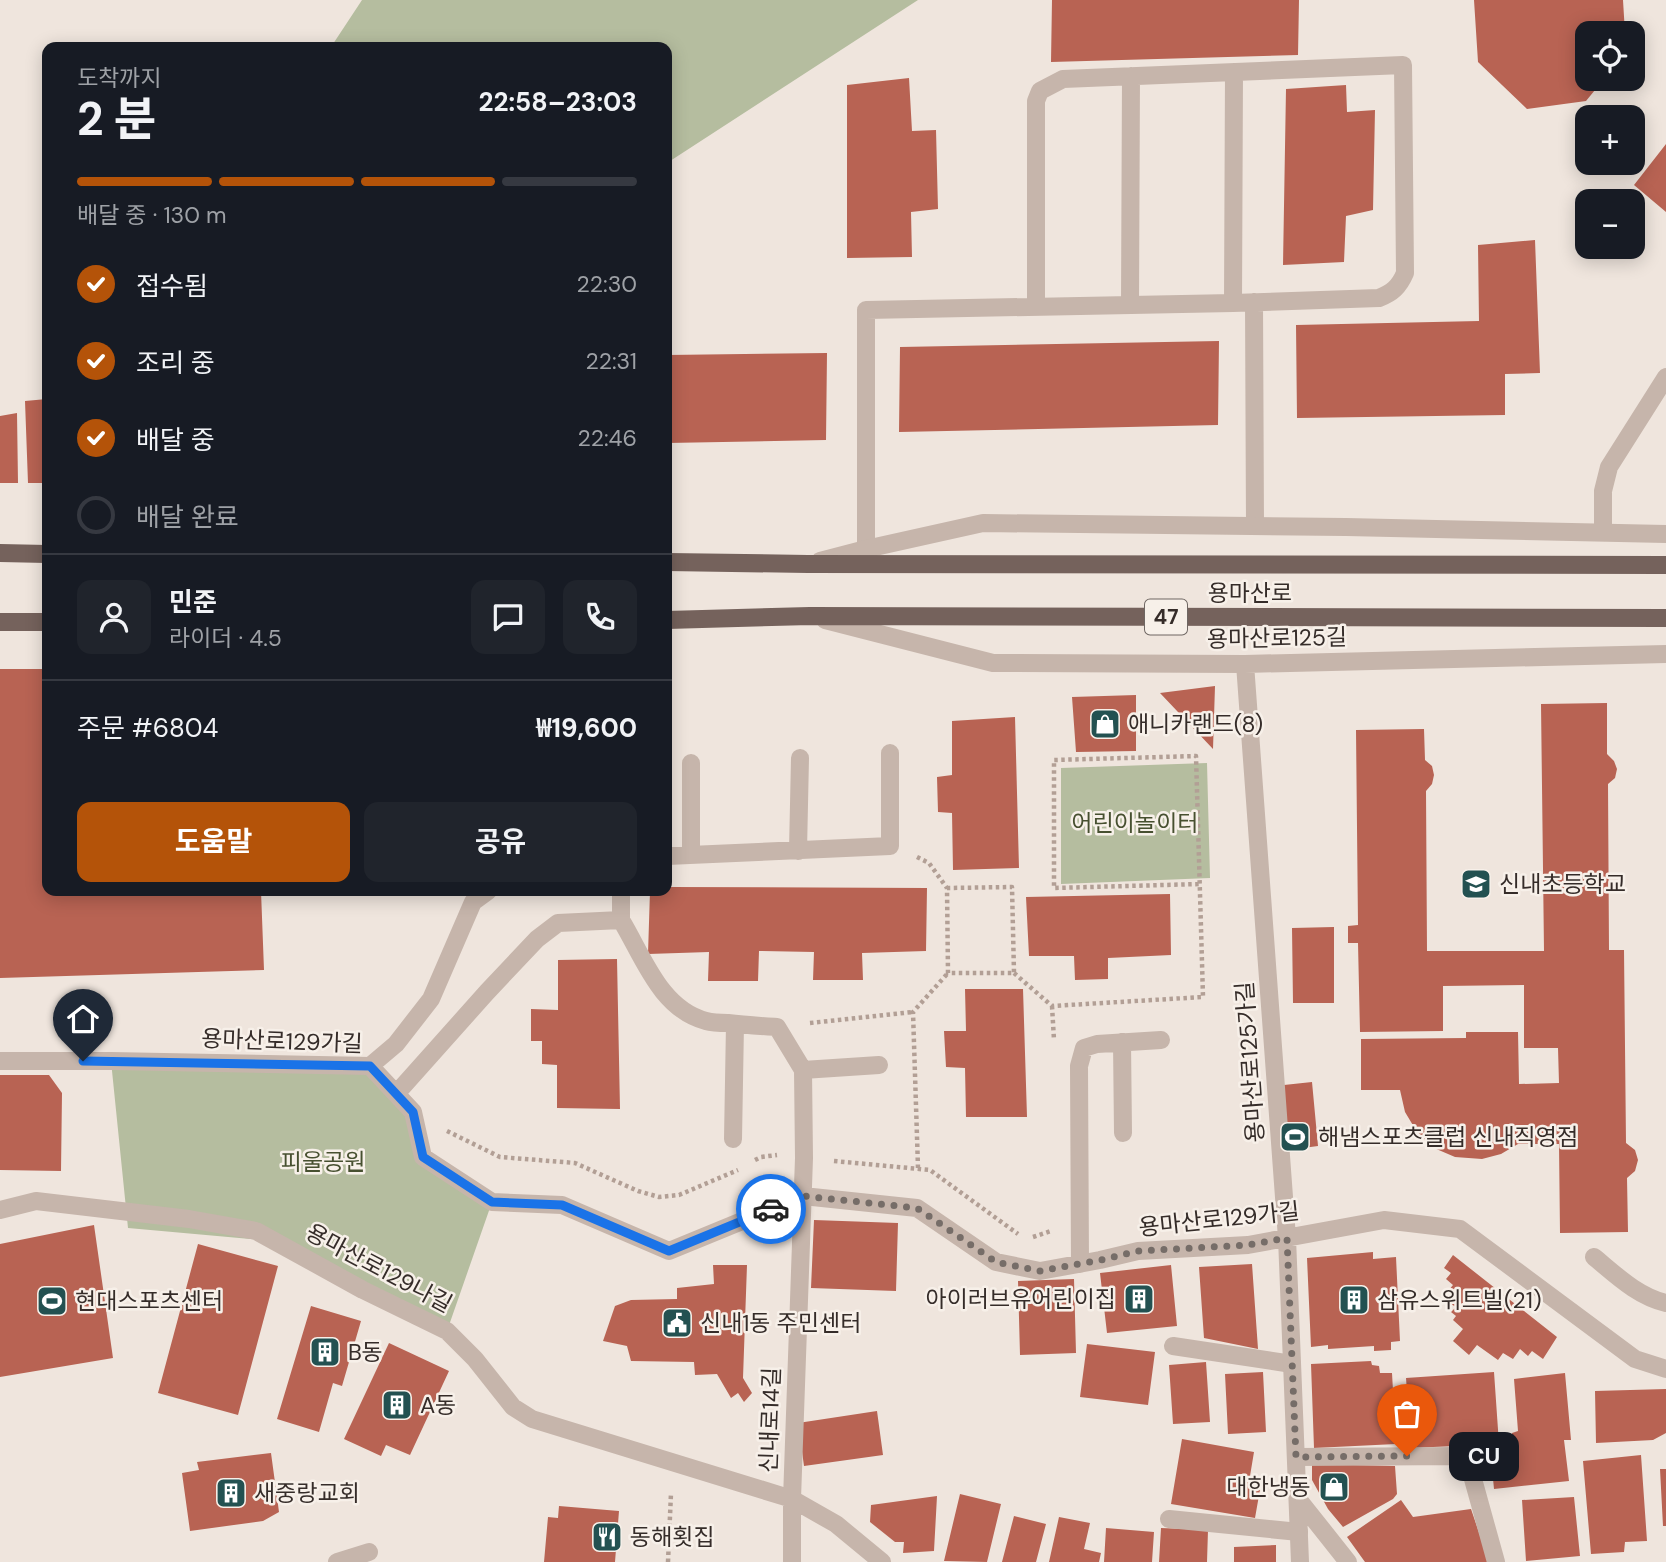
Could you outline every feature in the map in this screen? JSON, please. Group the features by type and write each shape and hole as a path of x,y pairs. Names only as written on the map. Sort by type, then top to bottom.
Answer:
{"main road":[{"path":"0,553 42,554"},
{"name":"용마산로","path":"672,562 1666,565"},
{"name":"용마산로","path":"672,621 810,616 1666,618"},
{"path":"0,622 42,622"}],"street":[{"path":"866,549 866,310 1233,303 1378,298 1389,294 1400,285 1405,273 1403,65 1063,79 1040,91 1036,102 1036,306"},
{"path":"1233,303 1234,72"},
{"path":"1130,304 1131,76"},
{"path":"1254,302 1255,526"},
{"path":"1603,532 1603,491 1609,467 1666,377"},
{"path":"808,564 983,523 1666,534"},
{"name":"용마산로125길","path":"810,616 993,663 1245,664 1666,654"},
{"name":"용마산로125가길","path":"1245,664 1287,1238 1300,1562"},
{"path":"672,856 890,846 890,753"},
{"path":"798,850 800,758"},
{"path":"691,763 691,855"},
{"path":"370,1066 396,1044 430,999 473,902 481,896"},
{"path":"621,896 621,920 646,967 673,1004 707,1022 777,1027 803,1070 878,1065"},
{"path":"396,1094 537,939 558,923 621,920"},
{"path":"733,1139 735,1024"},
{"path":"1080,1264 1079,1066 1084,1048 1097,1044 1161,1040"},
{"path":"1122,1042 1123,1133"},
{"name":"용마산로129가길","path":"0,1061 370,1066 413,1112 423,1157 492,1202 562,1205 669,1251 803,1196 917,1208 996,1262 1040,1271 1138,1251 1248,1245 1384,1220 1460,1229 1635,1359 1666,1369"},
{"name":"신내로14길","path":"792,1562 804,1158 803,1070"},
{"name":"용마산로129나길","path":"0,1210 36,1201 189,1219 256,1231 363,1290 447,1331 475,1359 513,1407 533,1419 792,1499 836,1524 882,1562"},
{"path":"1594,1256 1641,1294 1666,1303"},
{"path":"1173,1346 1292,1364"},
{"path":"1296,1457 1462,1456 1468,1461 1496,1562"},
{"path":"1298,1499 1348,1562"},
{"path":"1169,1520 1299,1532"},
{"path":"337,1562 369,1552"}],"path":[{"path":"947,973 1014,973 1052,1006 1203,997 1200,884 1196,756 1055,760 1054,888 1200,884"},
{"path":"777,1027 913,1012 947,973 947,888 929,863 890,846"},
{"path":"947,888 1012,887 1014,973"},
{"path":"1052,1006 1054,1047"},
{"path":"913,1012 918,1168"},
{"path":"413,1112 500,1157 575,1163 638,1191 660,1197 678,1195 740,1169"},
{"path":"750,1163 761,1157 778,1155 930,1170 1020,1235 1035,1237 1052,1231 1057,1222"},
{"path":"668,1562 671,1494 684,1465"}],"green space":[{"path":"362,0 918,0 672,160 672,42 334,42"},
{"name":"어린이놀이터","path":"1207,763 1210,878 1061,884 1061,768"},
{"name":"피울공원","path":"111,1061 370,1066 413,1112 423,1157 492,1202 447,1331 261,1240 128,1228"}],"building":[{"path":"1052,0 1299,0 1298,55 1051,62"},
{"path":"1474,0 1623,0 1624,21 1575,21 1575,91 1594,91 1586,101 1527,109 1478,62"},
{"path":"909,78 912,131 936,130 938,209 911,212 912,257 847,258 847,85"},
{"path":"1346,85 1347,112 1375,110 1373,210 1346,216 1344,262 1283,265 1286,89"},
{"path":"1666,144 1666,212 1645,194 1645,189 1639,189 1634,185 1642,175 1645,175 1645,171"},
{"path":"1535,240 1540,373 1505,374 1505,415 1297,418 1296,325 1479,321 1478,245"},
{"path":"1219,341 1218,425 899,432 900,347"},
{"path":"827,353 826,440 672,443 672,355"},
{"path":"42,399 42,483 28,483 25,401"},
{"path":"17,413 18,483 0,483 0,416"},
{"path":"0,669 42,669 42,896 261,896 264,970 0,978"},
{"path":"1215,686 1213,749 1160,693"},
{"name":"애니카랜드(8)","path":"1136,695 1136,751 1076,752 1072,697"},
{"path":"1607,703 1607,754 1617,769 1615,778 1608,784 1609,950 1624,950 1626,1143 1635,1150 1638,1160 1635,1171 1627,1178 1628,1232 1560,1233 1559,1144 1518,1144 1501,1154 1482,1159 1455,1157 1434,1148 1417,1132 1405,1112 1400,1090 1361,1090 1361,1039 1466,1038 1466,1032 1518,1032 1519,1084 1559,1083 1558,1048 1524,1048 1524,985 1443,986 1443,1031 1360,1032 1358,943 1348,943 1348,926 1358,925 1356,730 1424,729 1425,760 1432,766 1434,775 1432,784 1426,791 1427,951 1544,951 1541,704"},
{"path":"1015,717 1019,868 953,870 952,813 938,812 937,777 952,775 952,721"},
{"path":"672,887 927,888 926,951 862,953 863,980 813,980 814,952 759,951 758,981 708,981 709,952 648,954 650,896 672,896"},
{"path":"1170,894 1171,955 1108,958 1108,979 1075,980 1074,956 1029,956 1026,897"},
{"path":"1334,927 1334,1003 1293,1003 1292,928"},
{"path":"617,959 620,1109 557,1108 557,1065 542,1064 542,1041 531,1041 531,1009 558,1010 558,960"},
{"path":"965,989 1023,989 1027,1117 966,1117 965,1068 946,1067 944,1031 966,1031"},
{"path":"0,1075 49,1075 62,1093 61,1171 0,1170"},
{"path":"1312,1082 1318,1146 1288,1150 1284,1085"},
{"path":"814,1220 898,1223 896,1291 811,1288"},
{"name":"현대스포츠센터","path":"94,1225 113,1358 0,1377 0,1244"},
{"path":"198,1244 278,1266 238,1415 158,1393"},
{"name":"삼유스위트빌(21)","path":"1373,1252 1373,1259 1396,1257 1400,1341 1391,1342 1391,1350 1374,1351 1374,1346 1328,1349 1328,1345 1311,1347 1307,1258"},
{"path":"1453,1255 1557,1337 1543,1359 1532,1351 1528,1356 1520,1349 1513,1359 1503,1353 1498,1360 1477,1345 1469,1355 1453,1341 1463,1329 1453,1320 1456,1316 1451,1312 1456,1307 1451,1304 1457,1296 1448,1291 1453,1285 1446,1279 1451,1273 1444,1268"},
{"path":"1252,1264 1258,1349 1204,1338 1199,1267"},
{"name":"신내1동 주민센터","path":"713,1265 747,1265 743,1378 752,1393 744,1402 738,1393 731,1398 717,1374 695,1375 694,1362 631,1361 627,1346 603,1341 615,1306 631,1300 677,1299 677,1288 714,1284"},
{"name":"아이러브유어린이집","path":"1171,1265 1177,1326 1107,1333 1100,1273"},
{"path":"1074,1279 1076,1353 1020,1355 1018,1281"},
{"name":"B동","path":"311,1306 361,1321 342,1386 333,1383 319,1432 277,1419"},
{"name":"A동","path":"389,1343 449,1371 410,1455 386,1445 381,1456 344,1439"},
{"path":"1087,1344 1155,1352 1148,1405 1080,1397"},
{"path":"1371,1361 1372,1365 1379,1366 1380,1373 1392,1373 1396,1444 1314,1448 1311,1364"},
{"path":"1206,1362 1210,1422 1173,1424 1169,1365"},
{"path":"1263,1372 1266,1432 1228,1434 1225,1374"},
{"path":"1494,1372 1499,1444 1411,1448 1406,1378"},
{"path":"1565,1373 1571,1440 1564,1440 1569,1481 1494,1489 1491,1458 1513,1456 1512,1433 1518,1431 1514,1379"},
{"path":"1666,1389 1666,1433 1653,1440 1596,1443 1595,1391"},
{"path":"877,1411 883,1455 804,1466 798,1423"},
{"path":"1182,1439 1254,1452 1249,1482 1261,1484 1255,1518 1171,1504"},
{"name":"새중랑교회","path":"271,1453 279,1512 263,1521 190,1531 182,1473 199,1470 197,1462"},
{"path":"1641,1455 1647,1541 1625,1542 1624,1552 1591,1554 1583,1461"},
{"path":"1312,1464 1395,1466 1397,1494 1393,1499 1343,1527 1328,1509 1312,1480"},
{"path":"1660,1469 1666,1469 1666,1526 1663,1526"},
{"path":"960,1494 1001,1504 987,1562 944,1561"},
{"path":"937,1496 934,1551 903,1553 904,1542 895,1542 870,1522 871,1505"},
{"path":"1574,1497 1580,1556 1526,1561 1522,1500"},
{"path":"1401,1500 1413,1517 1471,1509 1489,1562 1365,1562 1347,1537"},
{"path":"559,1506 619,1511 615,1562 544,1562 548,1517 558,1518"},
{"path":"1014,1516 1046,1524 1036,1562 1002,1562"},
{"path":"1059,1517 1090,1523 1084,1549 1101,1553 1099,1562 1049,1562"},
{"path":"1106,1528 1154,1532 1152,1562 1104,1562"},
{"path":"1161,1528 1208,1530 1207,1562 1159,1562"},
{"path":"1276,1545 1276,1562 1234,1562 1234,1547"}],"way so far":[{"path":"771,1209 803,1196 917,1208 996,1262 1040,1271 1138,1251 1248,1245 1287,1238 1296,1457 1407,1456"}],"place":[{"name":"애니카랜드(8)","path":"1105,724"},
{"name":"신내초등학교","path":"1476,884"},
{"name":"해냄스포츠클럽 신내직영점","path":"1295,1137"},
{"name":"아이러브유어린이집","path":"1139,1299"},
{"name":"삼유스위트빌(21)","path":"1354,1300"},
{"name":"현대스포츠센터","path":"52,1301"},
{"name":"신내1동 주민센터","path":"677,1323"},
{"name":"B동","path":"325,1352"},
{"name":"A동","path":"397,1405"},
{"name":"CU","path":"1407,1456"},
{"name":"대한냉동","path":"1334,1487"},
{"name":"새중랑교회","path":"231,1493"},
{"name":"동해횟집","path":"607,1537"}],"route":[{"path":"83,1061 370,1066 413,1112 423,1157 492,1202 562,1205 669,1251 771,1209"}]}
